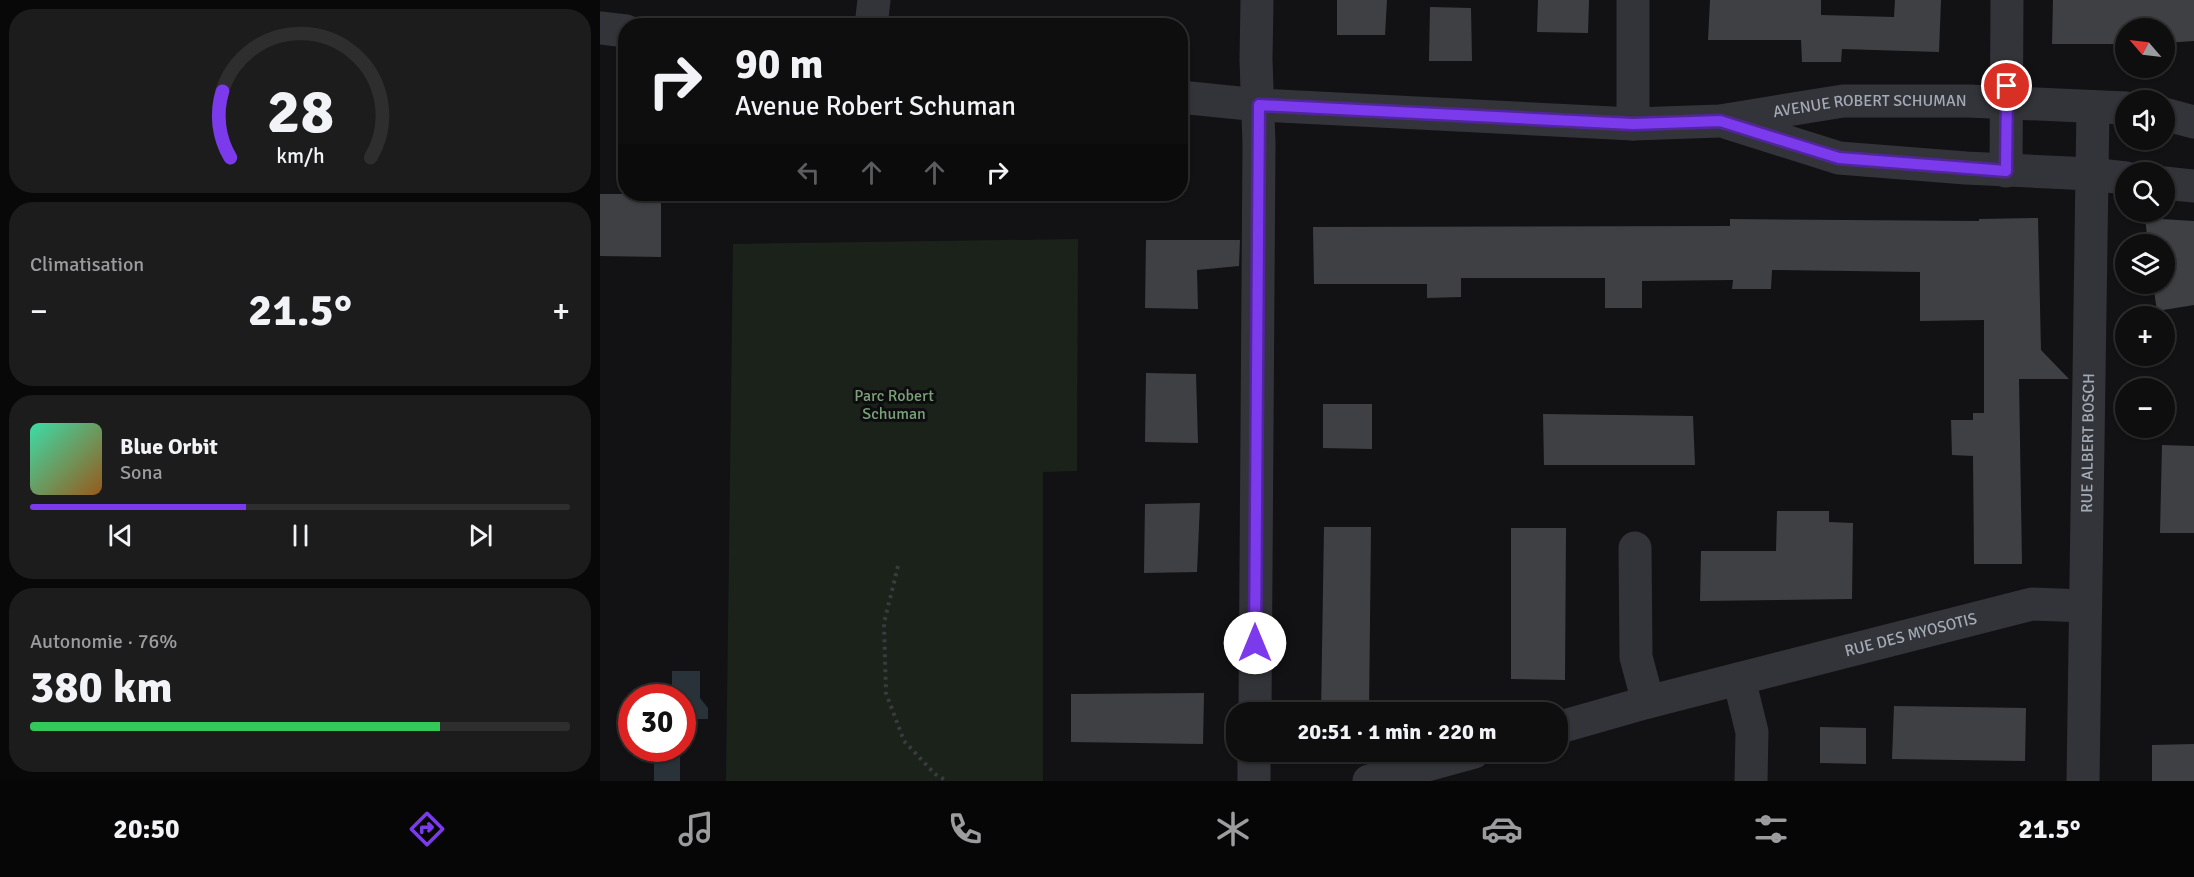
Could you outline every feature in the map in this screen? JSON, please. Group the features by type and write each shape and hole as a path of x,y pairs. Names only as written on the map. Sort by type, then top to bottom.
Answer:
{"street":[{"path":"872,18 874,0"},
{"path":"1255,702 1259,105 1256,60 1257,0"},
{"path":"1633,0 1633,124"},
{"path":"2006,171 2007,0"},
{"path":"600,28 618,30"},
{"name":"AVENUE ROBERT SCHUMAN","path":"1188,98 1259,105 1633,124 1720,121 1843,102 1969,101 2115,108"},
{"name":"RUE ALBERT BOSCH","path":"2083,781 2092,193 2090,174 2093,107"},
{"path":"2175,117 2194,122"},
{"name":"AVENUE ROBERT SCHUMAN","path":"1720,121 1839,158 2115,177"},
{"path":"2175,184 2194,186"},
{"path":"1635,548 1636,657 1648,702"},
{"name":"RUE DES MYOSOTIS","path":"1568,725 1648,702 2032,604 2085,606"},
{"path":"1739,679 1752,732 1751,781"},
{"path":"1254,762 1254,781"},
{"path":"1369,781 1438,762"}],"path":[{"path":"898,566 884,623 885,693 904,741 935,774 947,781"}],"green space":[{"name":"Parc Robert Schuman","path":"1078,239 1077,471 1043,472 1043,781 726,781 733,244"}],"shaded area":[{"path":"672,671 700,671 700,698 708,708 708,719 696,719 696,684 672,684"},
{"path":"654,762 680,762 680,781 654,781"}],"building":[{"path":"1337,0 1387,0 1385,35 1337,35"},
{"path":"1538,0 1589,0 1588,33 1537,32"},
{"path":"1710,0 1821,0 1821,15 1894,17 1895,0 1941,0 1939,52 1842,49 1841,62 1802,62 1801,40 1708,40"},
{"path":"2053,0 2194,0 2194,41 2175,42 2175,18 2115,18 2115,44 2052,44"},
{"path":"1430,7 1471,8 1472,61 1429,61"},
{"path":"600,194 618,194 618,201 661,201 661,257 600,256"},
{"path":"2038,218 2041,350 2069,379 2019,379 2022,564 1974,564 1973,456 1952,455 1951,420 1973,420 1973,413 1984,413 1984,320 1920,321 1920,272 1772,270 1771,289 1732,289 1733,280 1642,281 1642,308 1605,308 1605,278 1461,278 1461,297 1427,298 1427,284 1314,284 1313,227 1730,226 1730,219 1979,221 1979,219"},
{"path":"2194,221 2194,305 2175,308 2175,306 2156,306 2154,294 2175,294 2175,234 2147,234 2145,222"},
{"path":"1146,240 1240,240 1239,266 1197,270 1198,309 1145,308"},
{"path":"1146,373 1196,374 1198,443 1145,442"},
{"path":"1323,404 1372,404 1372,449 1323,448"},
{"path":"1543,414 1693,416 1695,465 1544,465"},
{"path":"2162,445 2194,446 2194,533 2160,533"},
{"path":"1200,503 1197,572 1144,573 1145,504"},
{"path":"1777,511 1829,511 1829,522 1853,523 1852,599 1700,601 1701,551 1776,551"},
{"path":"1324,527 1371,527 1369,702 1321,702"},
{"path":"1511,528 1566,528 1565,680 1511,679"},
{"path":"1204,693 1203,744 1071,742 1071,694"},
{"path":"1894,706 2026,708 2025,761 1892,759"},
{"path":"1820,727 1866,728 1866,764 1820,763"},
{"path":"2194,744 2194,781 2152,781 2152,745"}],"route":[{"path":"1255,643 1259,105 1633,124 1720,121 1839,158 2006,171 2007,86"}]}
